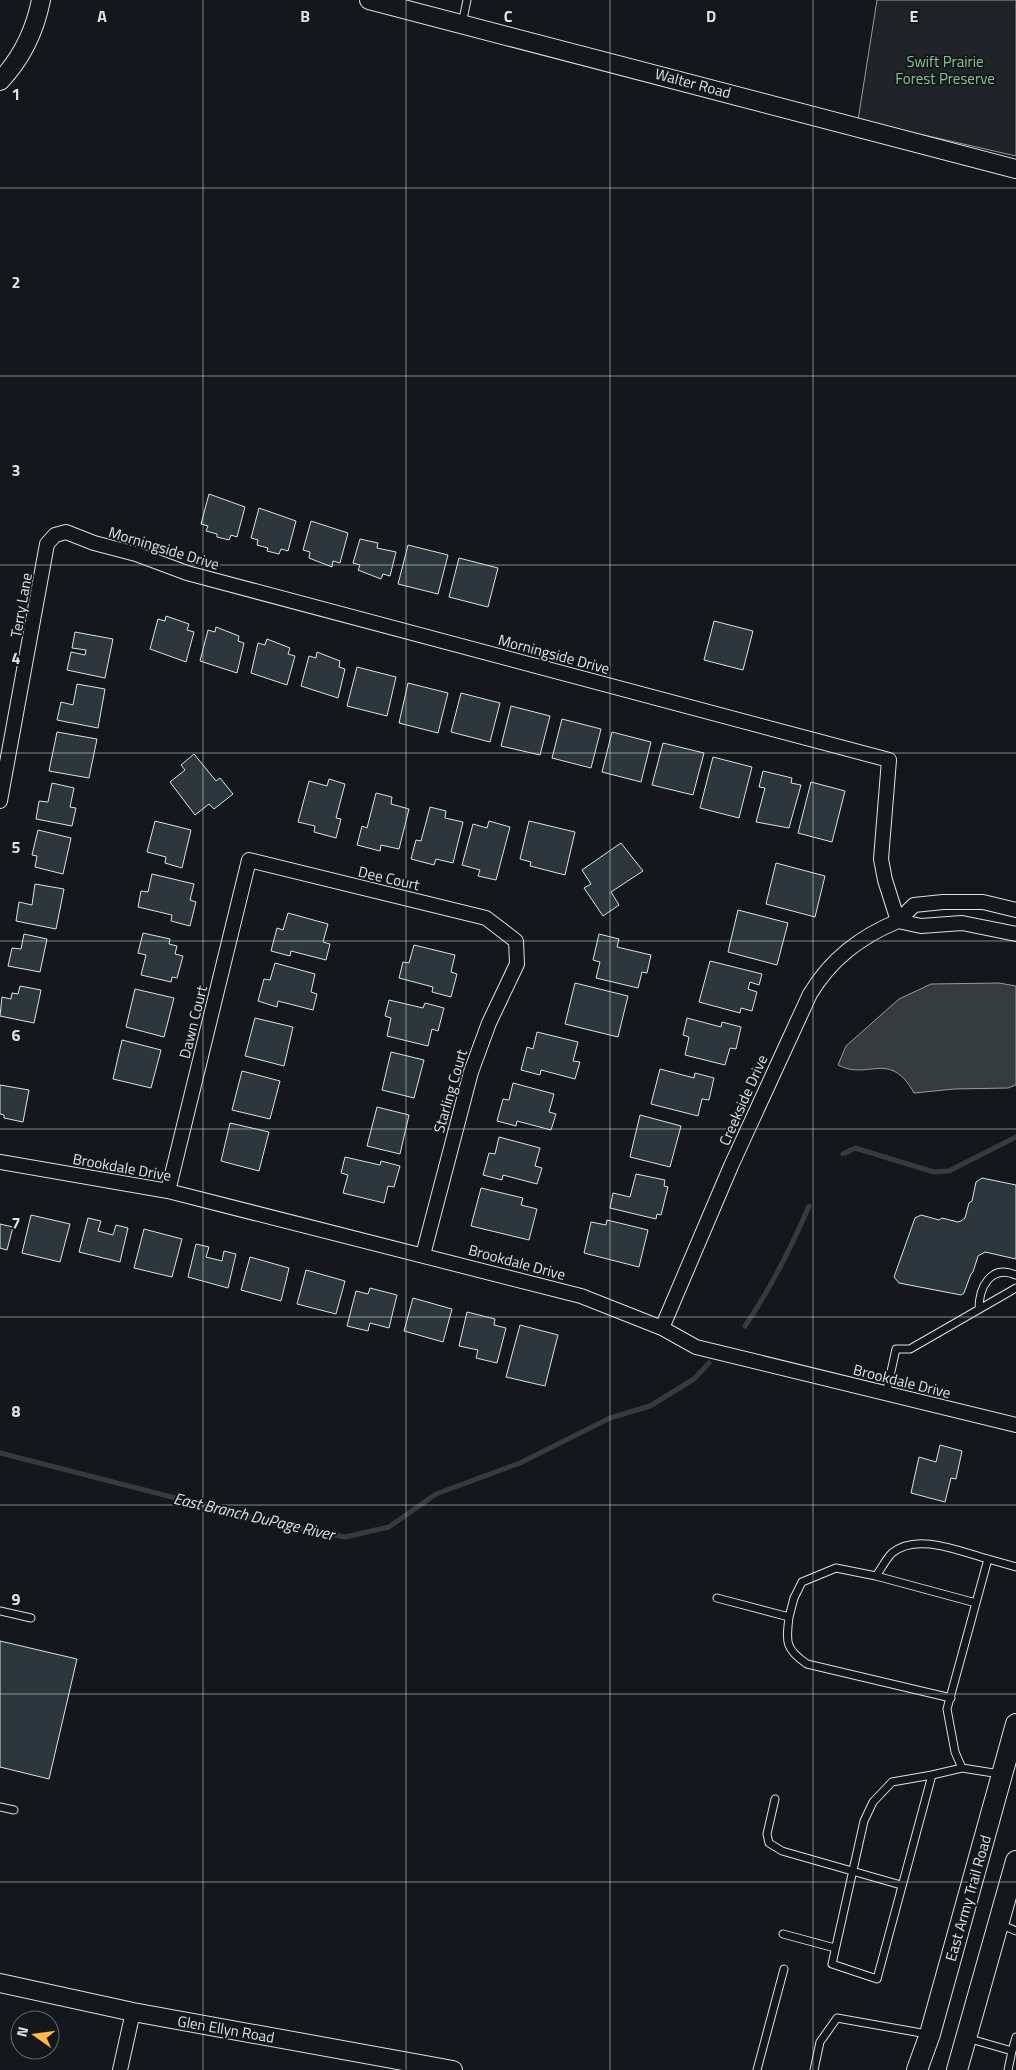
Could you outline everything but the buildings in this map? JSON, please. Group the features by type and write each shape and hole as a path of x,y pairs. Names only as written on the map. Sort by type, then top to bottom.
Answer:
{"main road":[{"name":"East Army Trail Road","path":"917,2070 930,2034 1016,1724"},
{"path":"957,2070 1007,1927 1016,1861"}],"street":[{"path":"0,81 25,46 38,16 41,0"},
{"name":"Walter Road","path":"369,0 1016,169"},
{"name":"Morningside Drive","path":"55,535 66,532 94,543 136,554 187,573 889,760 881,859 884,880 898,921"},
{"name":"Terry Lane","path":"0,801 44,570 47,544 55,535"},
{"name":"Dee Court","path":"249,860 486,918 516,940"},
{"name":"Dawn Court","path":"168,1191 249,860"},
{"name":"Creekside Drive","path":"662,1328 731,1166 810,994 822,975 845,950 875,931 898,921 914,905 944,902 983,902 1016,910"},
{"path":"898,921 921,926 962,923 1016,934"},
{"name":"Starling Court","path":"424,1255 471,1072 489,1023 517,964 516,940"},
{"name":"Brookdale Drive","path":"0,1162 168,1191 424,1255 582,1296 662,1328 696,1347 1016,1425"},
{"name":"Glen Ellyn Road","path":"0,1983 133,2012 453,2070"},
{"path":"120,2070 133,2012"}],"lane":[{"path":"462,24 467,0"},
{"path":"979,1310 979,1295 984,1281 992,1275 1003,1271 1016,1274"},
{"path":"886,1394 896,1349 910,1349 1016,1288"},
{"path":"876,1576 893,1553 912,1545 928,1544 1016,1567"},
{"path":"962,1768 954,1752 948,1709 988,1559"},
{"path":"950,1698 807,1664 794,1655 786,1641 794,1598 802,1582 836,1568 876,1576 976,1603"},
{"path":"717,1598 789,1617"},
{"path":"0,1611 31,1618"},
{"path":"932,1774 877,1979 832,1964 864,1821 874,1802 892,1782 932,1774 962,1768 1002,1774"},
{"path":"776,1799 767,1834 769,1843 782,1851 901,1885"},
{"path":"0,1807 14,1810"},
{"path":"783,1934 835,1948"},
{"path":"757,2070 784,1969"},
{"path":"814,2070 820,2042 837,2018 930,2034"},
{"path":"1008,2070 1016,2037"},
{"path":"967,2038 1012,2051"}],"green space":[{"name":"Swift Prairie Forest Preserve","path":"877,0 1016,0 1016,156 858,120"}],"shaded area":[{"path":"999,983 1016,986 1016,1085 1008,1088 954,1089 914,1093 905,1080 896,1072 878,1068 849,1069 838,1065 846,1046 899,999 931,984"}],"waterway":[{"name":"East Branch DuPage River","path":"843,1154 855,1148 934,1172 949,1171 1016,1137"},
{"name":"East Branch DuPage River","path":"745,1326 780,1268 809,1206"},
{"name":"East Branch DuPage River","path":"0,1453 269,1522 345,1537 389,1527 436,1494 520,1463 610,1418 650,1406 694,1379 709,1363"}]}
